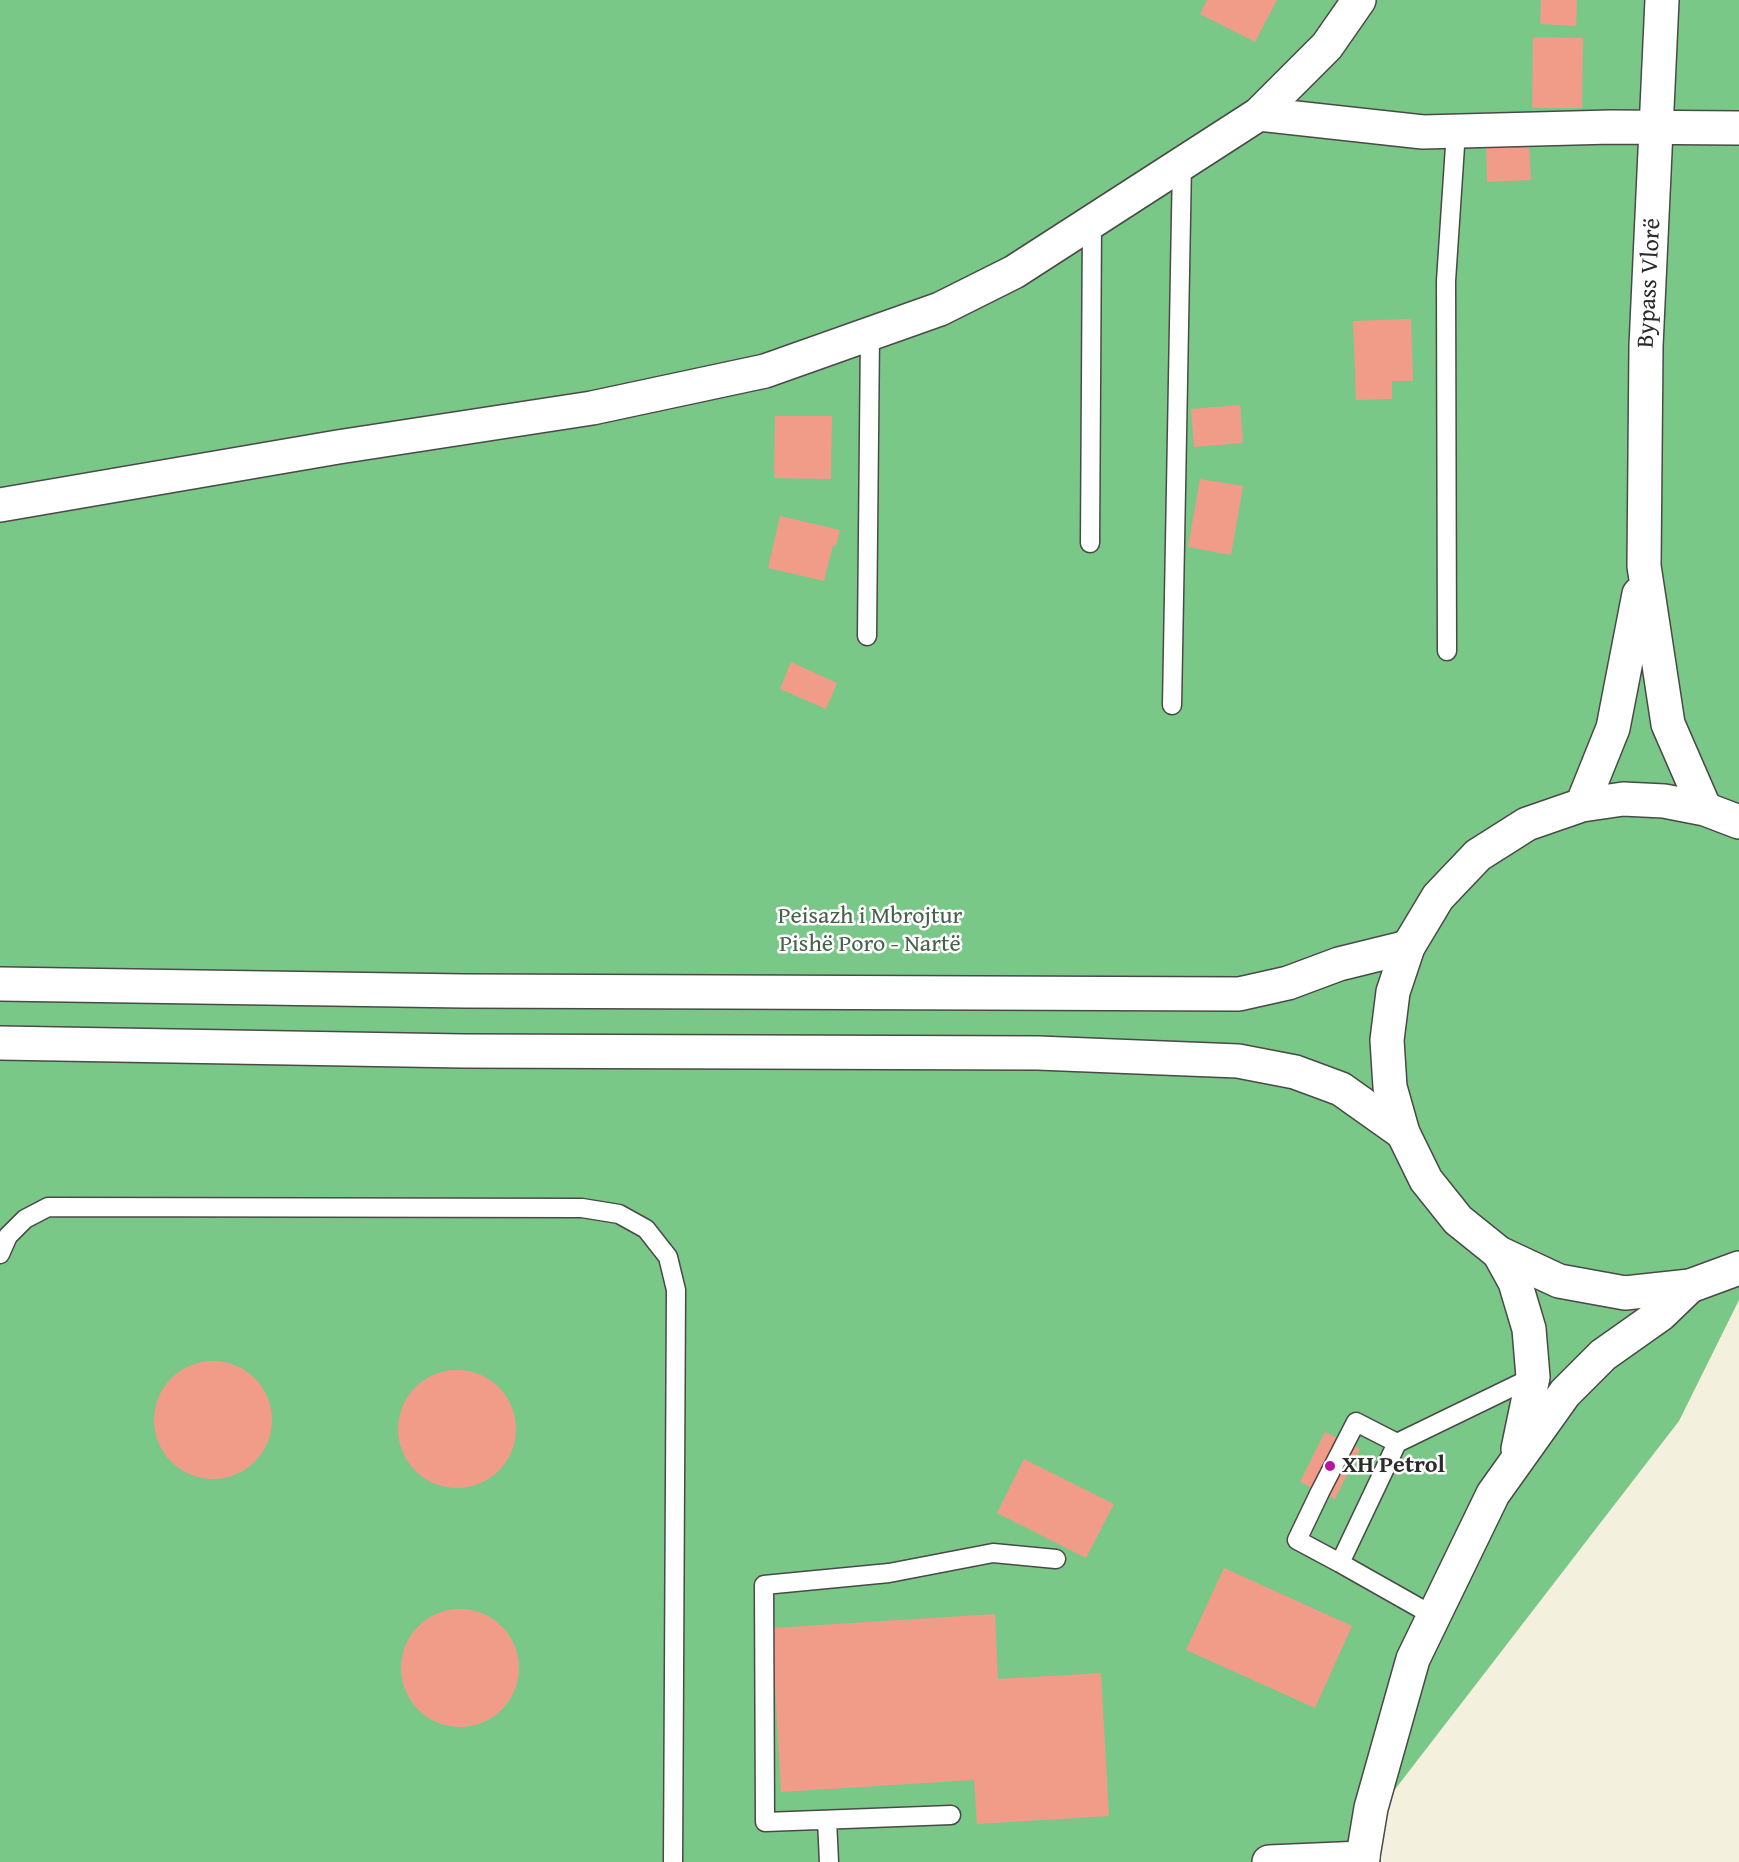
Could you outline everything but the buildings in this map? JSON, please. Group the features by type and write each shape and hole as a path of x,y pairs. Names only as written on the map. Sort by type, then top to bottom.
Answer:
{"main road":[{"path":"0,505 338,447 592,408 765,371 940,309 1014,272 1259,114 1327,46 1359,0"},
{"name":"Bypass Vlorë","path":"1644,566 1646,346 1662,0"},
{"path":"1259,114 1423,132 1739,128"},
{"path":"1582,805 1613,728 1644,566"},
{"path":"1644,566 1668,724 1705,809"},
{"path":"1739,822 1705,809 1664,801 1623,799 1582,805 1527,824 1478,855 1438,897 1408,947 1393,993 1387,1040 1390,1087 1403,1133 1426,1180 1452,1212 1499,1253 1559,1281 1625,1293 1690,1286 1739,1269"},
{"path":"0,984 464,991 1239,994 1288,983 1339,964 1408,947"},
{"path":"0,1043 474,1051 1038,1053 1238,1061 1295,1072 1341,1089 1403,1133"},
{"path":"1499,1253 1515,1282 1528,1329 1533,1377 1516,1460"},
{"path":"1269,1862 1363,1860 1371,1808 1389,1737 1413,1659 1432,1615 1493,1494 1565,1393 1603,1354 1661,1314 1690,1286"}],"lane":[{"path":"1447,651 1446,281 1456,131"},
{"path":"1172,705 1182,163"},
{"path":"1089,543 1092,223"},
{"path":"867,636 870,334"},
{"path":"0,1254 8,1236 25,1219 48,1207 582,1208 619,1214 646,1229 668,1257 676,1290 673,1862"},
{"path":"1340,1563 1397,1443 1533,1377"},
{"path":"1397,1443 1356,1422 1297,1540 1432,1615"},
{"path":"951,1815 765,1822 764,1585 889,1573 993,1553 1056,1559"},
{"path":"828,1820 829,1862"}],"green space":[{"name":"Peisazh i Mbrojtur Pishë Poro - Nartë","path":"0,0 1739,0 1739,1300 1679,1421 1339,1862 0,1862"}],"place":[{"name":"XH Petrol","path":"1330,1466"}]}
